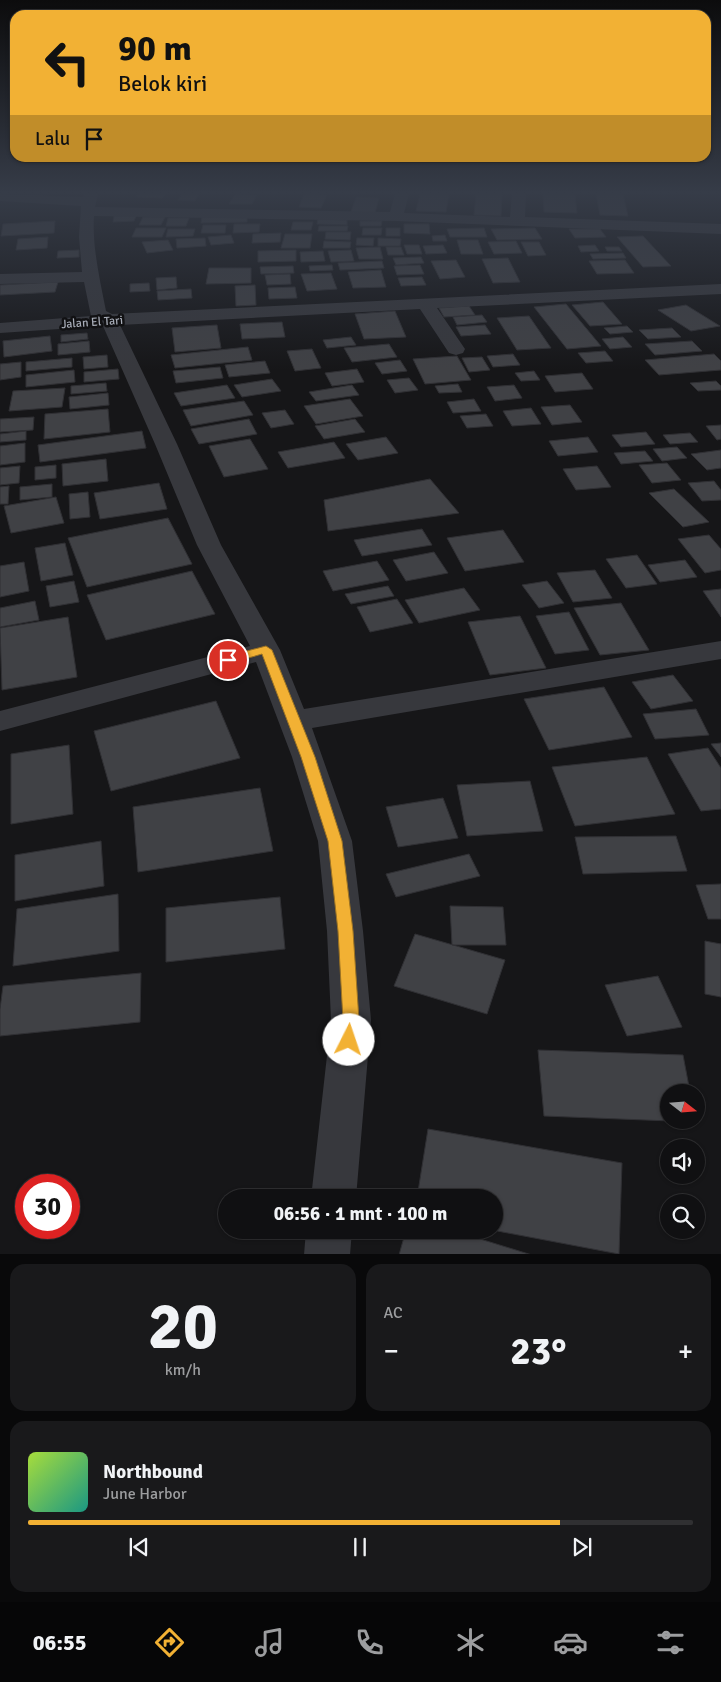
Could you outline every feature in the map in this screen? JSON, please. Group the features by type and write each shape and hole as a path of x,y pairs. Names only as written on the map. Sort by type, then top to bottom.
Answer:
{"street":[{"path":"90,253 91,277 115,317 114,336 166,444 209,545 266,650 295,720 335,841 345,931 351,1020 334,1189"},
{"path":"0,280 91,277"},
{"path":"115,317 721,290"},
{"path":"426,304 456,349"},
{"name":"Jalan El Tari","path":"0,319 115,317"},
{"name":"Jalan El Tari","path":"0,328 115,317"},
{"path":"0,721 266,650"},
{"path":"295,720 721,650"},
{"path":"326,1254 328,1239"}],"building":[{"path":"58,253 79,253 79,257 57,258"},
{"path":"258,253 296,253 296,261 258,262"},
{"path":"300,253 323,253 325,261 301,262"},
{"path":"328,253 352,253 354,261 331,262"},
{"path":"357,253 381,253 383,259 359,259"},
{"path":"387,253 403,253 404,255 388,255"},
{"path":"407,253 422,254 407,254"},
{"path":"425,253 447,253 426,254"},
{"path":"461,253 483,254 461,254"},
{"path":"493,253 522,253 494,254"},
{"path":"526,253 545,253 546,255 528,256"},
{"path":"623,253 626,258 593,259 590,254"},
{"path":"630,253 658,253 671,266 643,267"},
{"path":"421,257 424,263 396,265 393,258"},
{"path":"508,258 520,282 493,283 482,259"},
{"path":"456,260 465,277 440,279 431,261"},
{"path":"625,260 634,273 597,274 589,261"},
{"path":"382,261 384,268 340,270 338,263"},
{"path":"332,265 333,270 310,271 309,266"},
{"path":"420,265 424,274 397,275 394,266"},
{"path":"293,266 294,273 261,274 260,267"},
{"path":"209,268 251,268 251,283 206,284"},
{"path":"381,270 386,287 353,288 348,272"},
{"path":"331,273 337,289 307,291 301,274"},
{"path":"290,274 291,284 267,285 265,275"},
{"path":"176,277 177,288 157,290 156,278"},
{"path":"422,277 426,285 401,286 398,278"},
{"path":"58,282 55,292 0,295 0,285"},
{"path":"149,283 150,291 130,292 130,284"},
{"path":"255,285 256,305 236,306 235,286"},
{"path":"295,287 297,298 269,299 268,288"},
{"path":"191,289 192,298 158,300 157,291"},
{"path":"603,302 622,324 590,326 572,305"},
{"path":"566,304 601,346 567,349 534,307"},
{"path":"686,305 720,326 691,331 658,310"},
{"path":"469,306 475,315 444,317 439,308"},
{"path":"395,311 406,337 364,339 355,314"},
{"path":"482,315 487,322 457,325 453,317"},
{"path":"529,316 551,348 517,350 497,318"},
{"path":"282,322 285,337 242,339 240,324"},
{"path":"217,325 221,348 175,352 172,328"},
{"path":"485,325 491,334 461,336 456,327"},
{"path":"627,326 633,332 610,334 604,328"},
{"path":"672,328 681,337 648,339 639,330"},
{"path":"87,333 88,339 61,342 61,335"},
{"path":"50,336 52,351 4,357 3,341"},
{"path":"351,337 356,345 327,348 323,340"},
{"path":"623,337 632,347 610,349 602,339"},
{"path":"89,341 90,352 58,355 58,344"},
{"path":"692,341 702,351 655,355 645,344"},
{"path":"389,344 397,357 352,362 344,348"},
{"path":"248,347 252,360 175,368 171,355"},
{"path":"312,349 321,368 295,371 287,351"},
{"path":"605,351 613,361 586,363 578,353"},
{"path":"513,354 520,365 493,367 487,356"},
{"path":"714,354 721,361 721,370 659,375 645,360"},
{"path":"107,355 108,367 84,369 83,357"},
{"path":"457,356 471,380 425,384 413,359"},
{"path":"482,357 490,370 469,372 462,358"},
{"path":"72,358 72,367 26,371 26,362"},
{"path":"400,360 407,371 382,374 375,363"},
{"path":"265,361 270,373 229,377 225,365"},
{"path":"21,362 21,377 0,380 0,364"},
{"path":"220,367 223,378 176,383 173,371"},
{"path":"118,369 119,379 84,382 84,372"},
{"path":"357,369 364,382 332,386 325,373"},
{"path":"74,370 75,382 26,387 26,375"},
{"path":"534,371 540,380 521,381 515,373"},
{"path":"582,373 593,389 555,392 545,376"},
{"path":"409,378 418,390 395,393 387,380"},
{"path":"272,379 281,391 242,397 234,385"},
{"path":"716,381 721,386 721,390 698,391 690,383"},
{"path":"106,383 107,391 71,394 71,386"},
{"path":"458,384 462,392 439,393 435,386"},
{"path":"227,385 235,398 181,406 174,393"},
{"path":"352,385 359,395 316,401 309,392"},
{"path":"514,385 522,398 495,401 487,387"},
{"path":"65,388 62,407 9,411 13,391"},
{"path":"108,393 109,405 70,409 69,397"},
{"path":"350,399 363,416 316,424 304,406"},
{"path":"474,399 481,411 453,413 447,402"},
{"path":"244,401 253,415 191,426 183,410"},
{"path":"570,405 582,422 552,425 541,407"},
{"path":"531,408 541,424 512,426 503,411"},
{"path":"108,409 110,432 44,439 45,414"},
{"path":"285,410 294,424 271,428 262,413"},
{"path":"486,414 493,426 467,428 460,416"},
{"path":"34,417 33,430 0,432 0,419"},
{"path":"249,419 257,434 199,444 191,429"},
{"path":"355,419 365,432 324,439 315,426"},
{"path":"721,425 721,439 717,440 706,426"},
{"path":"26,431 26,440 0,442 0,434"},
{"path":"142,431 146,448 40,462 38,445"},
{"path":"646,432 655,444 621,447 612,435"},
{"path":"690,433 698,442 670,444 663,435"},
{"path":"386,437 398,453 358,460 346,444"},
{"path":"588,437 598,452 558,456 549,441"},
{"path":"250,439 268,469 224,477 209,446"},
{"path":"334,442 345,458 288,468 278,452"},
{"path":"25,443 25,462 0,465 0,446"},
{"path":"677,447 687,458 662,461 653,449"},
{"path":"721,450 721,468 707,470 691,454"},
{"path":"645,451 653,461 621,464 614,453"},
{"path":"106,459 108,481 63,486 62,464"},
{"path":"667,463 681,480 652,483 639,465"},
{"path":"56,465 56,478 35,480 35,467"},
{"path":"20,466 19,483 0,485 0,468"},
{"path":"597,466 611,487 576,490 563,469"},
{"path":"430,479 459,513 328,531 324,500"},
{"path":"714,481 721,490 721,500 702,501 688,483"},
{"path":"159,483 167,509 100,519 94,493"},
{"path":"52,484 52,497 20,500 20,487"},
{"path":"9,486 8,504 0,504 0,487"},
{"path":"674,489 709,522 683,527 649,493"},
{"path":"88,492 90,517 70,519 69,494"},
{"path":"56,497 64,523 11,533 4,506"},
{"path":"168,518 192,564 87,587 68,538"},
{"path":"422,529 432,545 362,556 354,540"},
{"path":"503,530 524,562 465,571 447,538"},
{"path":"709,535 721,549 721,570 705,573 678,539"},
{"path":"65,543 73,575 41,581 35,548"},
{"path":"434,552 448,573 406,581 393,560"},
{"path":"637,555 657,584 626,588 606,559"},
{"path":"685,560 697,577 660,582 648,565"},
{"path":"377,561 389,580 333,591 323,571"},
{"path":"24,562 29,591 0,597 0,566"},
{"path":"595,570 612,598 573,602 557,573"},
{"path":"192,571 215,614 106,640 87,595"},
{"path":"74,581 79,602 50,607 46,586"},
{"path":"547,581 564,603 539,608 522,585"},
{"path":"388,586 394,596 351,604 345,594"},
{"path":"464,588 480,610 419,623 405,600"},
{"path":"721,589 721,617 703,591"},
{"path":"397,599 413,623 370,632 357,607"},
{"path":"35,601 39,620 0,627 0,608"},
{"path":"621,603 649,650 600,655 574,608"},
{"path":"569,612 589,650 555,654 536,616"},
{"path":"520,616 546,668 490,675 468,622"},
{"path":"68,617 77,677 2,690 0,628"},
{"path":"673,675 693,701 651,709 632,682"},
{"path":"604,687 632,737 549,750 524,699"},
{"path":"216,701 240,758 111,791 94,731"},
{"path":"696,709 709,735 655,739 643,714"},
{"path":"721,743 721,757 711,744"},
{"path":"69,745 73,814 11,824 11,754"},
{"path":"708,748 721,768 721,809 701,811 668,754"},
{"path":"647,757 675,814 575,826 552,767"},
{"path":"530,781 543,831 467,836 457,785"},
{"path":"260,788 273,851 138,872 133,807"},
{"path":"443,798 458,838 398,847 386,807"},
{"path":"676,836 687,871 583,874 575,837"},
{"path":"101,841 104,886 15,901 15,855"},
{"path":"469,854 480,876 396,897 386,874"},
{"path":"721,884 721,919 708,919 696,885"},
{"path":"118,894 119,951 13,966 17,909"},
{"path":"280,897 285,949 166,962 166,908"},
{"path":"450,906 503,907 506,945 452,945"},
{"path":"415,934 505,960 487,1014 394,986"},
{"path":"705,941 721,944 721,997 705,994"},
{"path":"141,973 140,1022 0,1036 0,1009 3,986"},
{"path":"658,976 682,1027 627,1036 605,985"},
{"path":"538,1050 683,1055 688,1084 660,1084 660,1121 544,1116"},
{"path":"428,1129 622,1163 619,1254 503,1232 503,1189 418,1189"},
{"path":"403,1239 480,1239 529,1254 399,1254"}],"route":[{"path":"228,660 266,650 295,720 335,841 345,931 351,1020 349,1040"}]}
